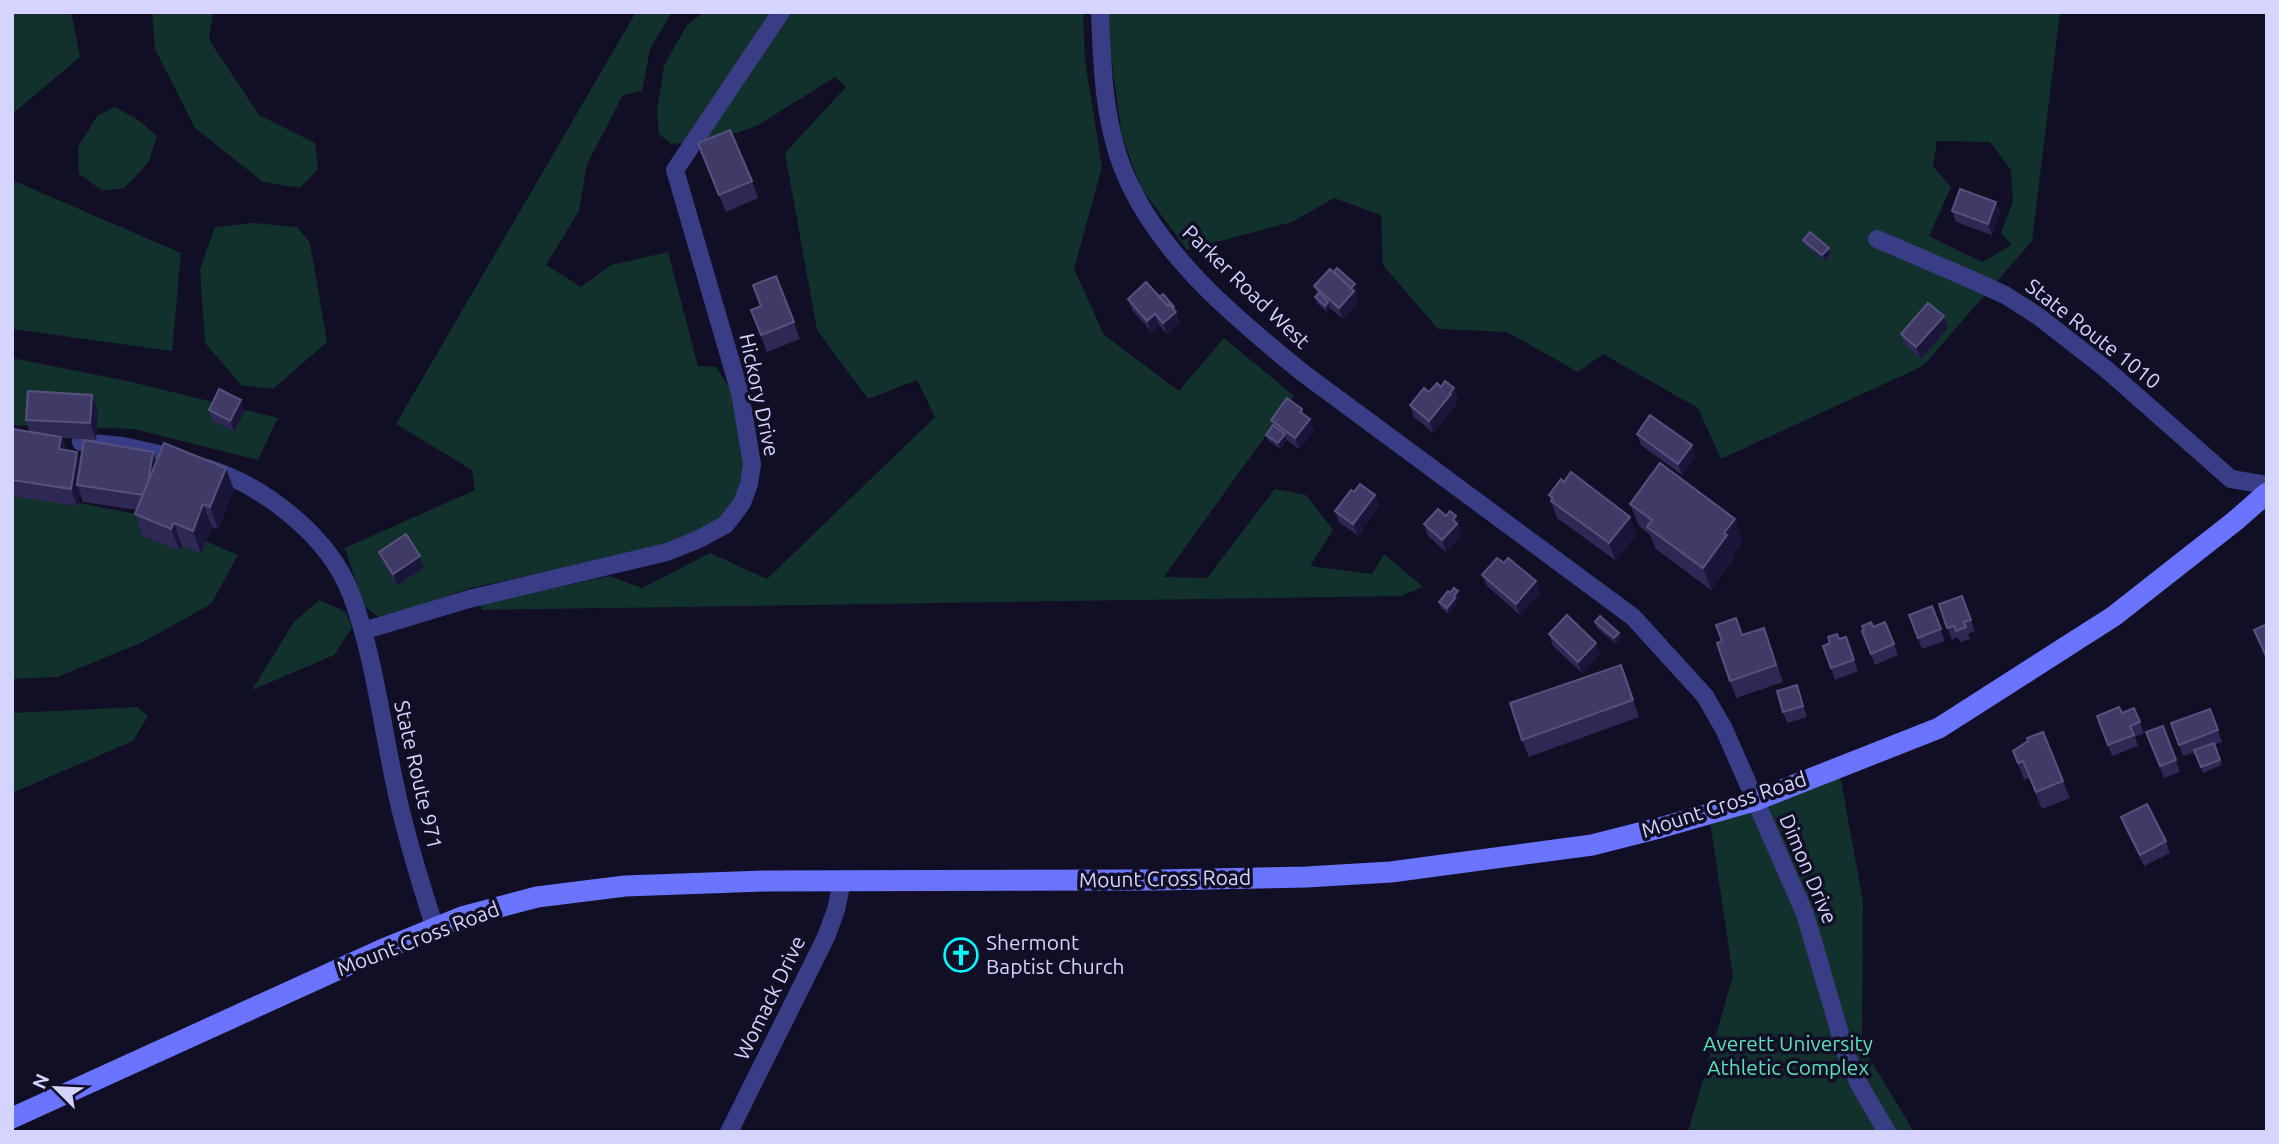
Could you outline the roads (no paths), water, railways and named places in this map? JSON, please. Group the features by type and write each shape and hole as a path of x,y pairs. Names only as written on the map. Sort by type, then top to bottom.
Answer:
{"main road":[{"name":"Mount Cross Road","path":"12,1118 435,928 495,906 537,897 612,888 764,881 1171,880 1391,872 1592,845 1663,827 1754,800 1939,728 2115,616 2267,493"}],"street":[{"name":"Hickory Drive","path":"363,631 469,599 667,552 725,525 742,503 752,464 743,406 708,277 674,170 781,12"},
{"name":"Parker Road West","path":"1100,12 1102,66 1115,146 1129,184 1172,253 1292,364 1490,511"},
{"name":"State Route 1010","path":"1877,239 1982,284 2038,316 2106,369 2231,479 2267,485"},
{"name":"State Route 971","path":"81,442 123,446 170,456 249,485 274,501 299,523 323,550 344,579 363,631 404,828 435,928"},
{"name":"Dimon Drive","path":"1490,511 1633,617 1705,696 1724,729 1805,914 1846,1054 1859,1084 1887,1132"},
{"name":"Womack Drive","path":"729,1132 825,937 836,910 842,881"}],"place":[{"name":"Shermont Baptist Church","path":"961,955"}],"park label":[{"name":"Averett University Athletic Complex","path":"1788,1056"}]}
